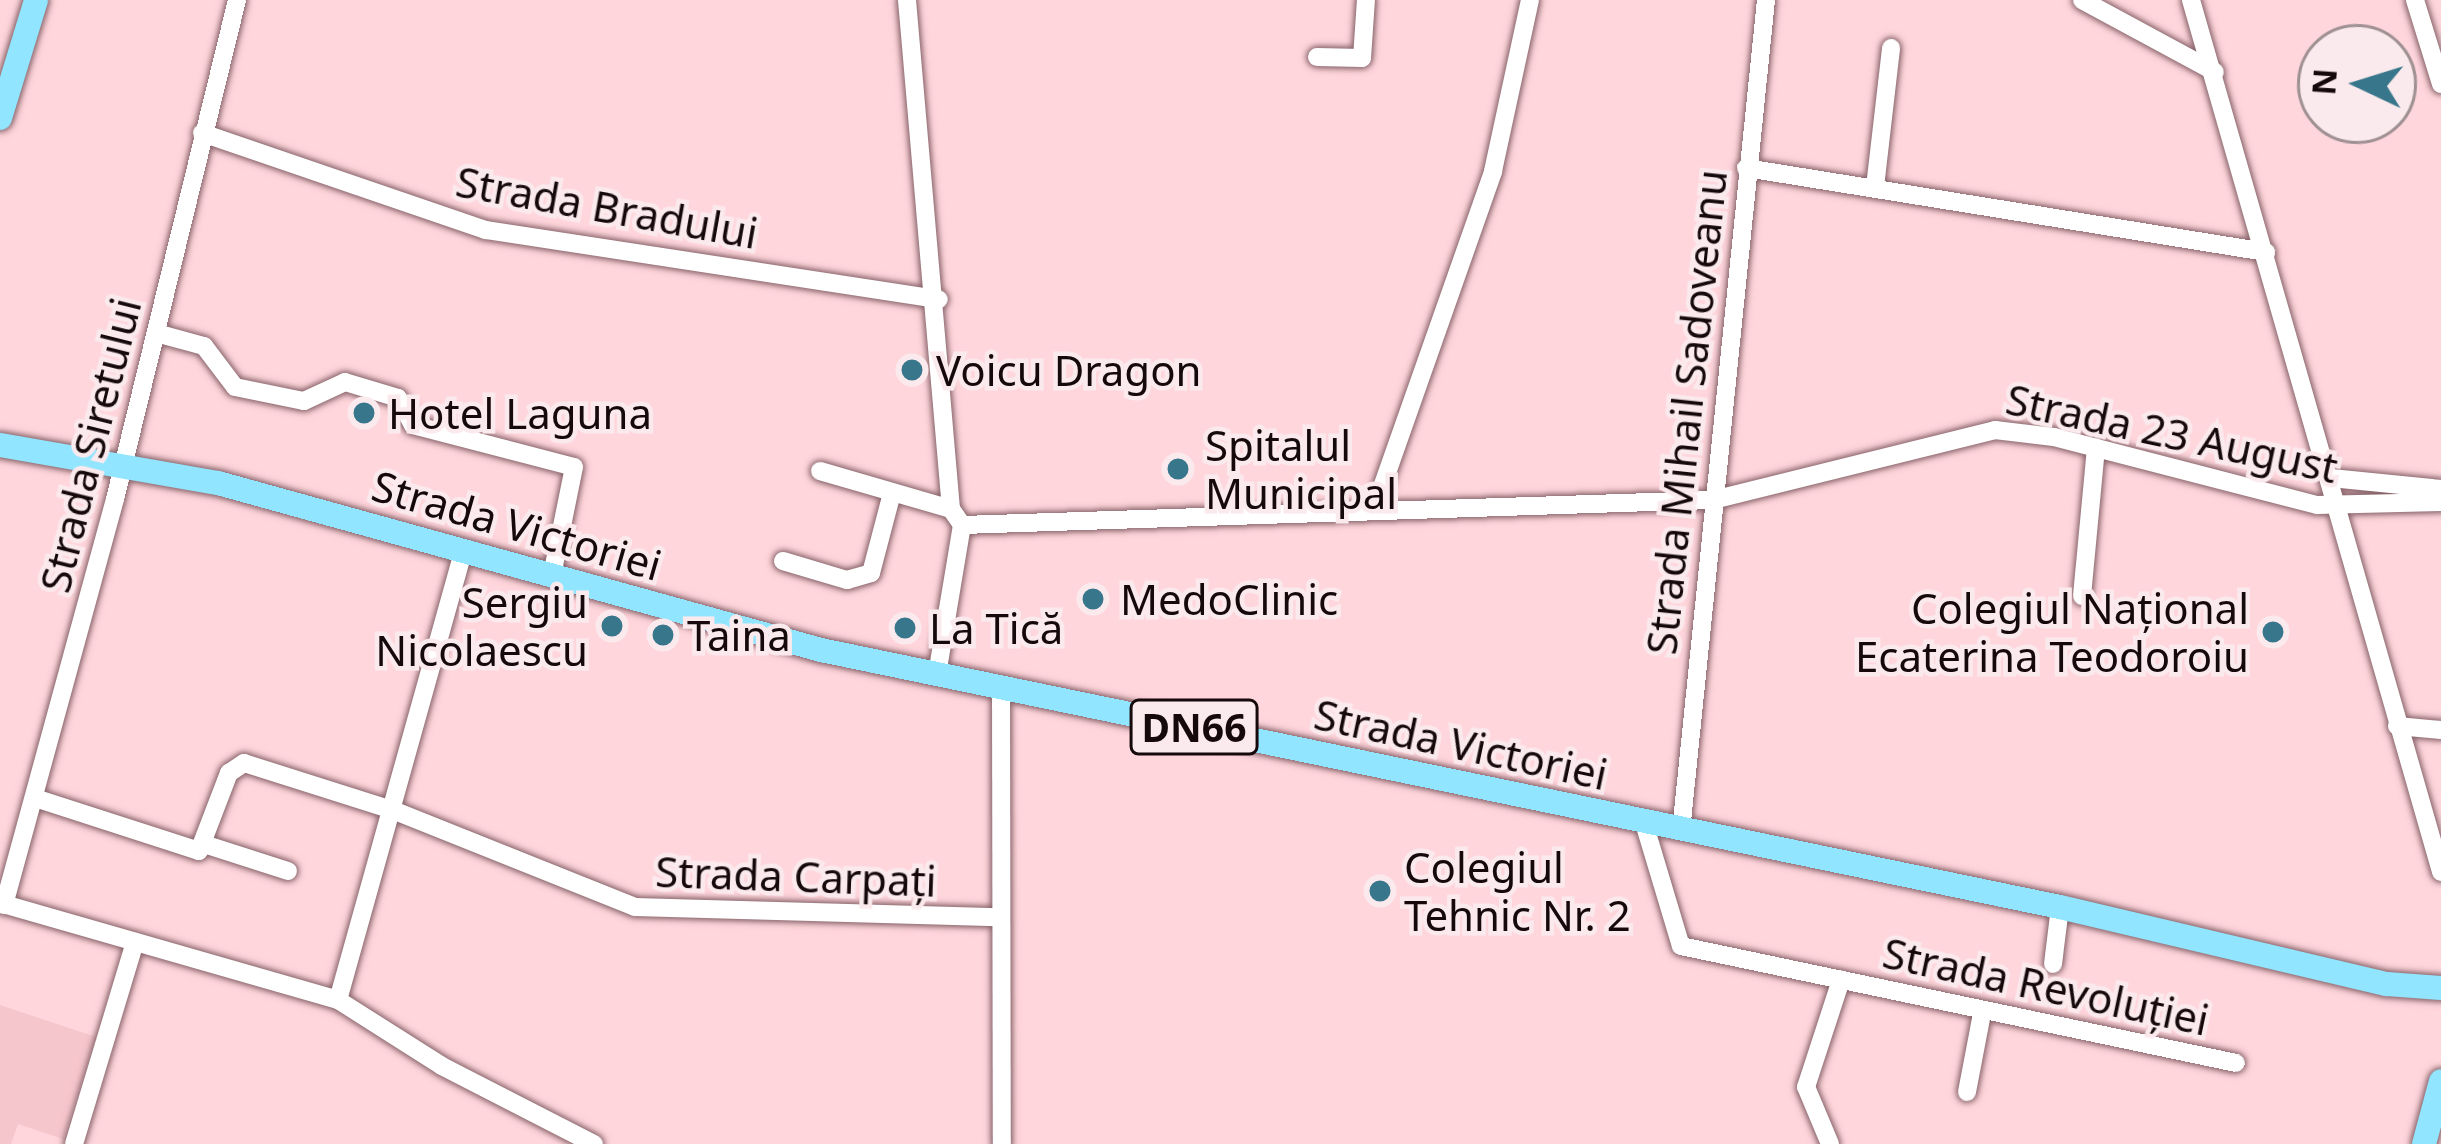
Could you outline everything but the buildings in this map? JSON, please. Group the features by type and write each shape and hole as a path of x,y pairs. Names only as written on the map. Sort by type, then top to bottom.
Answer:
{"main road":[{"path":"0,118 36,0"},
{"name":"Strada Victoriei","path":"3,444 123,465 464,550 766,637 2060,907 2411,987 2441,988"},
{"name":"Strada Victoriei","path":"2411,987 2441,1003"},
{"path":"2424,1144 2441,1082"}],"street":[{"name":"Strada Siretului","path":"2,904 35,798 123,465 237,0"},
{"path":"907,0 957,517 937,674"},
{"path":"1317,57 1362,58 1366,0"},
{"path":"1375,507 1493,171 1530,0"},
{"name":"Strada Mihail Sadoveanu","path":"1682,831 1766,0"},
{"path":"2082,0 2216,72"},
{"path":"2191,0 2216,72 2441,872"},
{"path":"2415,0 2441,84"},
{"path":"1875,187 1891,48"},
{"name":"Strada Bradului","path":"202,133 504,235 938,299"},
{"path":"1746,168 2266,252"},
{"path":"156,333 204,346 236,388 304,401 345,382 398,398 413,425 574,467 552,575"},
{"name":"Strada 23 August","path":"820,471 957,517 1713,500 1978,430 2096,448 2338,506 2441,502"},
{"path":"2082,596 2096,448"},
{"name":"Strada 23 August","path":"2331,478 2441,489"},
{"path":"782,561 847,580 872,572 892,493"},
{"path":"338,1000 395,811 464,550"},
{"path":"1001,687 1002,1144"},
{"path":"2397,726 2441,730"},
{"name":"Strada Carpați","path":"207,845 229,773 244,763 395,811 656,911 998,917"},
{"path":"35,798 191,850 207,845 288,871"},
{"name":"Strada Revoluției","path":"1644,823 1681,946 2236,1063"},
{"path":"2,904 338,1000 442,1066 594,1144"},
{"path":"2053,964 2060,907"},
{"path":"74,1144 135,942"},
{"name":"Strada Revoluției","path":"1830,1144 1806,1087 1841,980"},
{"path":"1967,1092 1982,1012"}],"shaded area":[{"path":"0,1005 96,1037 63,1139 18,1124 11,1144 0,1144"}],"place":[{"name":"Voicu Dragon","path":"912,370"},
{"name":"Hotel Laguna","path":"364,413"},
{"name":"Spitalul Municipal","path":"1178,469"},
{"name":"MedoClinic","path":"1093,599"},
{"name":"Sergiu Nicolaescu","path":"612,626"},
{"name":"La Tică","path":"905,628"},
{"name":"Colegiul Național Ecaterina Teodoroiu","path":"2273,632"},
{"name":"Taina","path":"663,635"},
{"name":"Colegiul Tehnic Nr. 2","path":"1380,891"}]}
